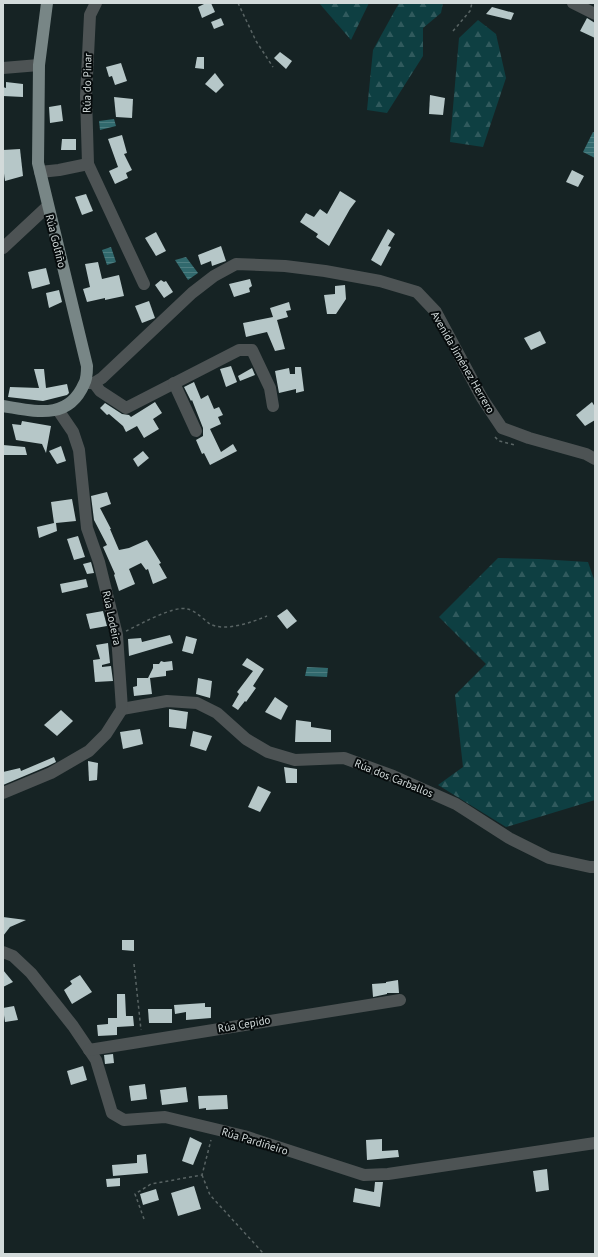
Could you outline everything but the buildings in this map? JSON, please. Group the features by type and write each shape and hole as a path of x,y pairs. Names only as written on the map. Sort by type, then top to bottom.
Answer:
{"main road":[{"name":"Rúa Golfiño","path":"3,406 38,411 58,410 73,402 89,383 87,366 38,163 39,65 47,3"}],"street":[{"name":"Rúa do Pinar","path":"96,3 90,15 86,96 88,164 144,284"},
{"path":"573,3 595,14"},
{"path":"3,68 39,65"},
{"path":"40,172 88,164"},
{"path":"3,248 48,206"},
{"name":"Avenida Jiménez Herrero","path":"89,383 102,378 192,293 214,276 236,264 284,266 325,271 380,281 418,292 436,312 478,391 502,428 529,438 586,454 595,459"},
{"path":"89,383 126,408 239,350 252,350 270,388 273,406"},
{"path":"174,383 196,431"},
{"name":"Rúa Lodeira","path":"58,410 73,432 79,450 87,528 99,562 117,635 122,709"},
{"name":"Rúa dos Carballos","path":"122,709 167,701 197,703 217,713 246,738 268,752 294,760 344,758 393,776 456,804 509,838 549,858 590,868 595,867"},
{"path":"3,792 51,773 89,751 106,734 122,709"},
{"name":"Rúa Pardiñeiro","path":"3,952 13,956 31,972 89,1050 96,1060 108,1106 112,1113 124,1120 165,1117 244,1136 364,1175 388,1174 595,1143"},
{"name":"Rúa Cepido","path":"89,1050 400,1000"}],"path":[{"path":"238,3 256,41 273,67"},
{"path":"454,31 470,11 472,3"},
{"path":"117,635 172,610 187,608 212,625 228,627 252,622 267,616"},
{"path":"134,964 142,1041"},
{"path":"213,1128 202,1175 210,1195 264,1254"},
{"path":"144,1219 135,1194 151,1184 202,1175"}],"green space":[{"path":"319,3 369,3 351,40"},
{"path":"399,3 443,3 441,13 423,28 423,56 387,113 367,110 373,50"},
{"path":"478,20 496,34 506,78 483,147 450,142 459,38"},
{"path":"498,558 588,562 595,582 595,800 506,827 438,785 463,767 455,695 486,664 439,617"}],"shaded area":[{"path":"114,119 116,126 100,130 99,121"},
{"path":"593,132 595,133 595,158 583,152"},
{"path":"111,247 116,262 107,265 102,250"},
{"path":"186,257 198,273 188,280 175,260"},
{"path":"307,667 328,668 327,677 305,676"}]}
